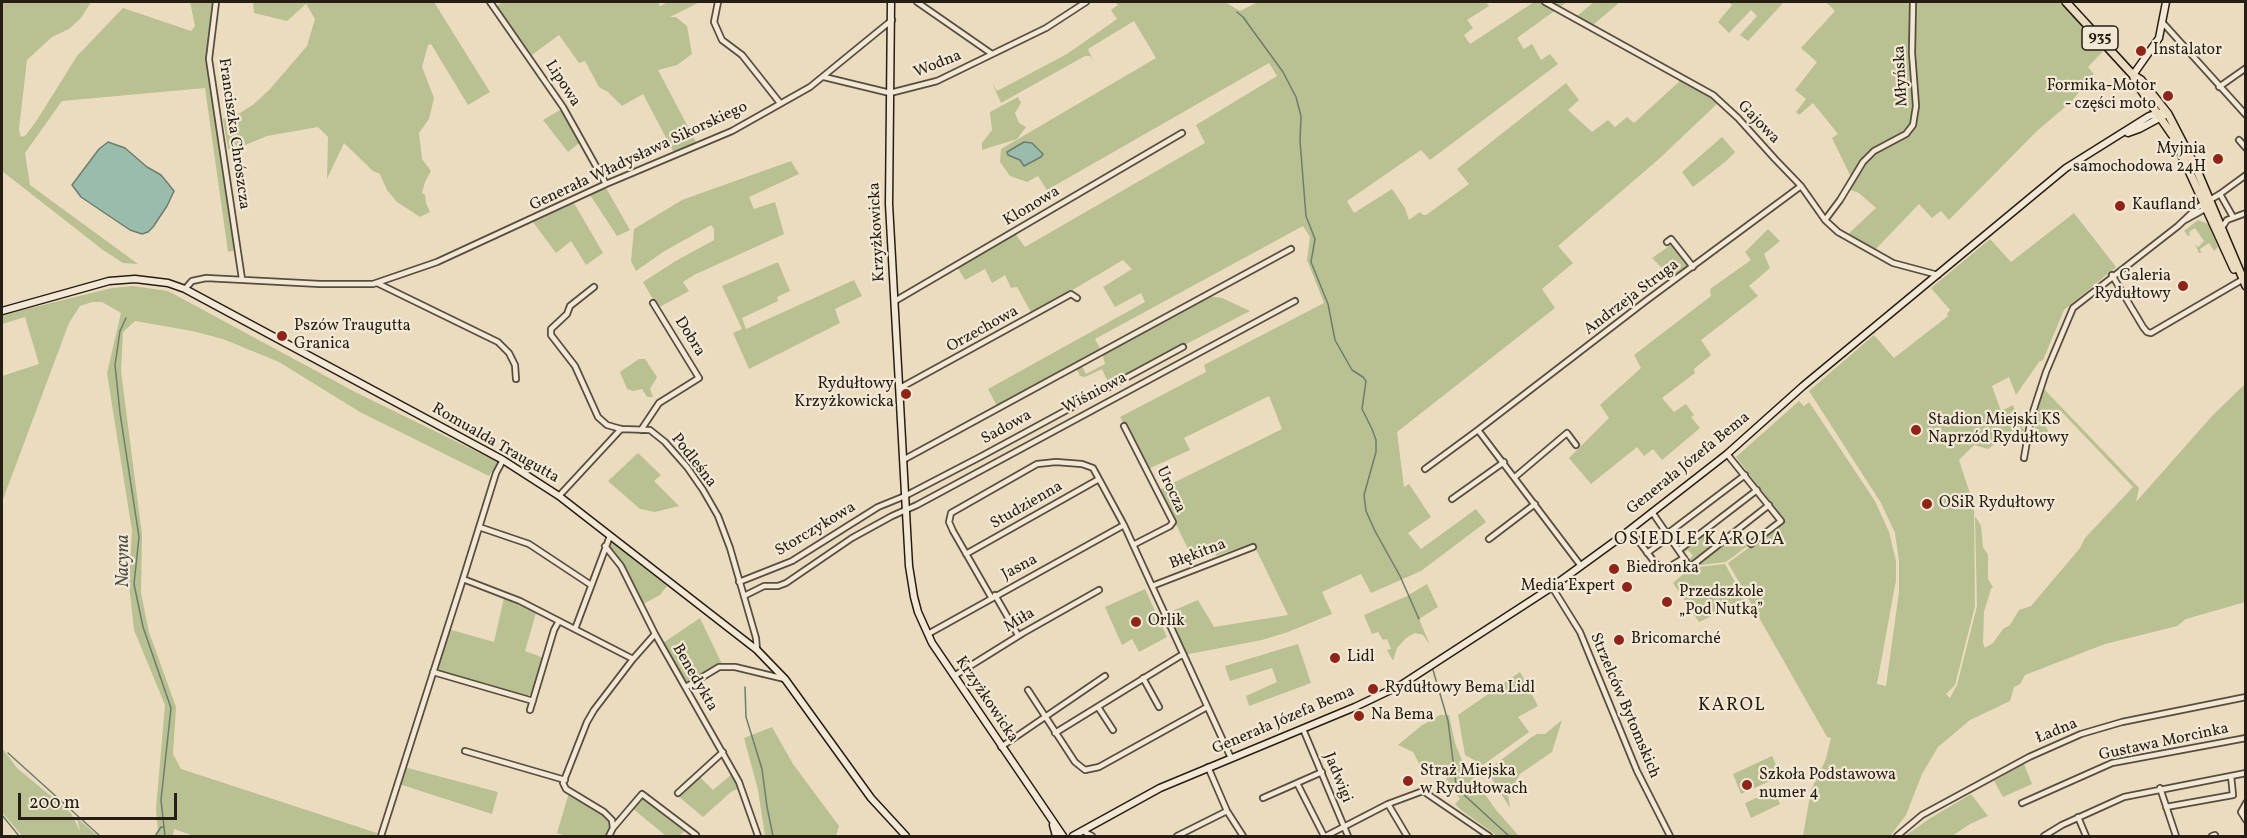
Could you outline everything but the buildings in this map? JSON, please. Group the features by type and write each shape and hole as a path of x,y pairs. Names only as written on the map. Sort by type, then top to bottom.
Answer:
{"main road":[{"name":"935","path":"2066,2 2133,75 2141,80 2162,114 2221,229 2244,286"},
{"name":"935","path":"2133,75 2137,84 2183,142 2207,202 2210,217 2244,286"}],"street":[{"name":"Franciszka Chrószcza","path":"216,2 209,59 242,279"},
{"name":"Lipowa","path":"490,2 563,107 606,184"},
{"path":"718,2 714,22 722,40 742,55 780,103"},
{"name":"Krzyżkowicka","path":"891,2 889,204 912,584 918,612 928,634 1063,837"},
{"name":"Wodna","path":"917,2 992,54"},
{"name":"Wodna","path":"890,93 937,81 1046,28 1086,2"},
{"name":"Gajowa","path":"1545,2 1713,95 1738,118 1801,186 1825,220 1838,232 1893,263 1938,275"},
{"name":"Młyńska","path":"1825,220 1863,162 1874,151 1906,134 1912,125 1916,106 1912,53 1913,2"},
{"path":"2133,75 2156,44 2163,23 2166,2"},
{"name":"Generała Władysława Sikorskiego","path":"185,290 192,281 200,278 341,285 377,282 404,275 473,247 606,184 732,131 824,77 892,20"},
{"path":"2163,23 2246,115"},
{"path":"2219,87 2246,68"},
{"path":"824,77 890,93"},
{"path":"2148,98 2151,110 2150,119 2167,126"},
{"name":"Generała Józefa Bema","path":"1073,837 1160,788 1303,729 1401,685 1552,587 1727,454 1803,386 2066,168 2162,114"},
{"name":"Klonowa","path":"895,301 1182,133"},
{"path":"2240,140 2246,148"},
{"path":"2185,220 2198,207 2246,175"},
{"name":"Andrzeja Struga","path":"1425,469 1801,186"},
{"path":"2220,194 2233,217"},
{"path":"2024,458 2031,418 2046,372 2073,308 2112,275 2185,220 2202,210 2207,202"},
{"path":"2221,229 2227,220 2246,213"},
{"path":"2194,215 2210,217"},
{"path":"1667,242 1671,239 1693,267"},
{"path":"903,460 1291,249"},
{"path":"2112,275 2143,327 2151,333 2244,286"},
{"name":"Romualda Traugutta","path":"2,311 109,281 149,280 168,283 504,460 560,496 757,650 785,680 871,798 906,837"},
{"path":"377,282 498,342 509,353 515,365 516,379"},
{"name":"Podleśna","path":"594,287 570,306 567,314 553,326 550,333 575,366 598,417 607,425 621,429 650,430 665,442 703,490 718,516 744,596 756,638 757,650"},
{"name":"Orzechowa","path":"900,388 1071,294 1077,298"},
{"name":"Wiśniowa","path":"744,596 764,586 778,586 786,583 852,538 1296,301"},
{"name":"Dobra","path":"641,430 659,402 699,378 653,303"},
{"name":"Sadowa","path":"905,496 1183,347"},
{"name":"Urocza","path":"1124,426 1173,522 1170,526 1133,545"},
{"path":"560,496 621,429"},
{"path":"1478,430 1581,566"},
{"path":"1515,477 1567,433 1576,445"},
{"path":"1727,454 1781,521 1751,544"},
{"path":"381,837 496,473 504,460"},
{"path":"1018,635 966,554 949,522 951,513 1037,464 1056,462 1083,464 1093,468 1124,525 1231,758"},
{"path":"1452,499 1503,462"},
{"path":"1647,553 1744,475"},
{"name":"Studzienna","path":"966,554 1099,479"},
{"path":"1679,550 1757,490"},
{"name":"Storczykowa","path":"739,582 792,561 878,507 905,496"},
{"path":"1489,539 1535,504"},
{"path":"1652,512 1690,567 1769,505"},
{"name":"Jasna","path":"928,634 1124,525"},
{"path":"479,527 529,544 591,585"},
{"path":"1629,530 1656,564 1666,569 1683,558"},
{"path":"575,629 610,536"},
{"name":"Benedykta","path":"605,546 621,566 655,634 739,782 758,837"},
{"name":"Błękitna","path":"1152,586 1253,547"},
{"path":"463,579 520,601 633,659"},
{"name":"Strzelców Bytomskich","path":"1552,587 1580,632 1638,771 1670,837"},
{"name":"Miła","path":"954,676 1018,635 1100,590"},
{"path":"530,710 554,630 559,621"},
{"path":"613,828 612,820 604,812 566,789 563,783 587,722 633,659 655,634"},
{"path":"1055,734 1184,655"},
{"path":"686,687 719,667 735,667 785,680"},
{"path":"433,672 533,701"},
{"path":"1001,747 1105,676"},
{"path":"1143,678 1159,707"},
{"path":"1028,690 1075,762 1089,770 1117,758 1207,707"},
{"name":"Ładna","path":"1897,837 1923,815 2029,757 2081,734 2122,722 2246,697"},
{"path":"1098,707 1113,730"},
{"name":"Jadwigi","path":"1303,729 1348,837"},
{"name":"Gustawa Morcinka","path":"2022,803 2112,763 2246,738"},
{"path":"465,751 565,780"},
{"path":"678,793 723,752"},
{"path":"1208,767 1227,811 1243,837"},
{"path":"1263,798 1322,772"},
{"path":"2044,837 2078,817 2124,797 2160,788 2246,773"},
{"path":"2166,807 2233,795 2231,776"},
{"path":"1297,783 1325,837 1388,804 1419,792 1426,792 1489,837"},
{"path":"2160,788 2176,837"},
{"path":"609,837 613,828 642,794 696,835"},
{"path":"2246,803 2241,812 2246,820"},
{"path":"1388,804 1407,837"},
{"path":"1178,837 1227,811"},
{"path":"2078,817 2086,837"},
{"path":"1053,824 1056,837"},
{"path":"1083,831 1092,837"}],"shaded area":[{"path":"2,2 91,2 81,18 69,29 52,37 27,60 19,129 22,137 37,120 77,56 123,8 191,31 195,26 190,2 213,2 207,60 236,250 228,252 205,88 62,101 25,153 30,185 138,264 123,263 103,250 2,171"},
{"path":"253,2 434,2 490,92 468,105 431,44 428,45 422,67 434,98 429,119 419,133 422,159 431,171 422,193 425,195 430,212 420,217 397,202 387,190 380,174 373,171 344,143 327,179 328,137 318,127 267,136 238,148 228,149 223,119 240,113 270,89 307,46 315,19 306,4 287,21 254,13"},
{"path":"502,2 658,2 660,6 668,2 700,2 670,17 676,17 687,26 692,54 677,65 658,70 696,142 674,153 643,94 622,106 608,92 599,87 585,61 579,63 559,35 532,55 496,7"},
{"path":"1115,2 1225,2 1240,11 1258,2 1486,2 1489,6 1467,20 1473,28 1464,35 1470,44 1534,2 1567,2 1517,38 1524,49 1532,44 1541,60 1550,54 1558,64 1430,160 1421,150 1347,201 1354,213 1392,189 1405,208 1409,220 1420,212 1426,215 1469,184 1457,169 1566,83 1579,100 1568,110 1592,132 1608,120 1615,127 1627,117 1634,123 1683,78 1720,101 1660,158 1558,246 1573,263 1542,289 1555,308 1397,432 1404,487 1409,484 1431,517 1408,533 1421,549 1476,509 1486,522 1421,571 1371,593 1361,574 1322,592 1332,614 1262,640 1184,655 1165,614 1198,600 1214,627 1288,615 1253,543 1216,556 1214,547 1192,557 1159,490 1282,429 1269,396 1184,438 1190,450 1148,469 1120,417 1206,372 1204,365 1324,303 1307,260 1310,237 1303,226 1095,339 1101,350 1080,362 1086,374 1105,364 1102,353 1206,296 1222,298 1250,311 1109,384 1102,369 1085,377 1080,376 1075,365 998,408 988,389 1145,302 1141,293 1115,307 1103,287 1132,269 1123,260 1032,314 1017,287 1011,288 1005,275 992,283 985,269 965,280 956,265 1014,232 1025,247 1205,143 1196,125 1277,76 1269,63 1047,190 1038,176 1027,182 1010,176 1000,162 1001,149 1156,58 1134,21 1088,49 1093,61 1090,56 1085,56 1001,103 992,83 997,91 1067,54 1117,19 1111,10 1118,5","holes":["1024,142 1032,143 1041,151 1032,163 1022,164 1020,160 1008,155 1007,152"]},
{"path":"1594,2 1620,2 1593,25 1577,16"},
{"path":"1728,2 1784,2 1748,41 1740,35 1757,16 1751,10 1729,33 1718,22 1732,5"},
{"path":"1826,2 2066,2 2108,46 2088,67 2094,74 2072,101 2037,131 1949,220 1941,211 1932,218 1919,204 1873,252 1845,237 1876,208 1859,193 1851,190 1850,175 1832,138 1838,134 1813,103 1799,115 1796,112 1806,99 1795,90 1817,62 1801,48 1835,11"},
{"path":"1018,97 1021,103 1015,113 1019,123 1026,127 1017,139 982,150 982,143 992,130 990,112"},
{"path":"562,109 582,141 568,152 543,120"},
{"path":"1722,137 1735,152 1693,187 1682,172"},
{"path":"108,142 125,148 147,167 161,175 174,191 167,206 148,232 142,234 130,230 81,197 72,185 99,149"},
{"path":"1024,142 1032,143 1043,154 1024,166 1020,160 1008,155 1007,152"},
{"path":"791,161 799,174 749,197 754,209 775,202 784,234 694,275 683,282 689,291 658,308 643,282 714,240 714,229 711,225 663,252 636,271 631,261 634,229 682,200"},
{"path":"606,188 630,230 617,236 590,195"},
{"path":"574,203 603,253 586,265 571,241 556,253 533,222"},
{"path":"2074,213 2116,267 2064,310 2043,360 2039,362 2016,395 2009,377 1992,386 2001,411 2013,405 2015,411 2010,413 2014,424 2020,422 2024,430 2021,440 2017,442 2013,430 1988,449 1974,445 1959,460 1974,506 1975,606 1955,685 1946,694 1950,698 1957,685 1977,606 1975,516 1981,526 1983,547 1988,555 1988,579 1993,587 1984,612 1983,643 1985,648 2010,625 2019,610 2031,606 2080,548 2085,538 2133,487 2060,410 2043,420 2050,435 2046,437 2038,432 2033,415 2043,388 2139,488 2136,502 2212,416 2245,384 2245,602 2186,619 2177,626 2105,644 2025,675 2020,684 2014,687 2010,701 1970,720 1938,747 1922,774 1906,815 1890,836 1803,836 1811,790 1826,759 1831,738 1827,737 1728,563 1785,521 1736,457 1799,401 1804,406 1809,402 1875,501 1889,532 1896,561 1896,580 1877,684 1886,686 1899,592 1899,561 1895,533 1881,503 1809,391 1874,335 1894,358 1948,316 1950,310 1931,288 1990,239 2011,262"},
{"path":"2198,220 2208,224 2218,247 2214,251 2209,243 2200,249 2201,253 2199,253 2195,244 2198,247 2204,241 2195,228 2189,232 2188,236 2184,231"},
{"path":"1768,229 1780,241 1764,254 1770,268 1749,286 1758,296 1701,340 1711,355 1694,369 1695,373 1662,398 1674,412 1686,404 1694,415 1691,417 1700,428 1662,460 1653,449 1644,456 1637,447 1591,484 1569,458 1609,418 1600,405 1641,368 1634,355 1711,296 1710,289 1751,260 1745,252"},
{"path":"1672,244 1689,266 1673,279 1652,258"},
{"path":"778,262 790,291 777,297 778,301 742,318 746,329 854,280 862,296 835,309 840,323 749,369 733,333 742,329 722,286"},
{"path":"133,286 168,291 357,393 498,462 489,476 360,412 279,362 223,339 135,321 123,332 121,371 142,535 141,593 149,632 176,707 173,754 181,769 377,833 376,836 194,836 174,829 173,836 156,836 158,832 156,809 165,705 134,630 129,584 132,531 107,373 121,313 102,302 80,306 69,323 2,502 2,376 39,364 25,317 2,324 2,315 112,288"},
{"path":"639,359 645,359 657,377 650,389 653,397 647,397 642,389 633,391 627,389 620,372"},
{"path":"638,453 661,475 654,481 679,506 655,512 640,509 608,481"},
{"path":"1745,526 1739,532 1748,542 1754,538 1750,544 1726,562 1692,566"},
{"path":"1702,534 1712,547 1691,563 1688,560 1693,556 1688,550 1683,553 1684,548"},
{"path":"613,543 667,586 660,595 643,604 623,566 608,546"},
{"path":"1725,564 1745,600 1699,622 1673,583 1690,568"},
{"path":"1427,584 1438,607 1419,619 1430,645 1423,635 1415,633 1406,638 1397,648 1393,661 1387,650 1391,649 1387,639 1383,640 1378,632 1372,634 1364,615 1407,596"},
{"name":"Orlik","path":"1145,589 1167,637 1139,652 1132,639 1122,645 1105,607"},
{"path":"504,598 536,613 525,651 544,658 532,693 526,697 439,672 437,669 448,629 494,642"},
{"path":"700,618 722,664 693,682 688,682 684,680 663,643"},
{"path":"1298,644 1311,683 1249,706 1246,696 1277,682 1272,668 1230,681 1225,666"},
{"path":"1520,672 1538,706 1518,717 1529,732 1483,765 1465,755 1458,715"},
{"path":"1440,715 1449,715 1455,743 1463,763 1496,810 1519,836 1497,836 1461,810 1455,804 1460,799 1437,765 1422,769 1413,752 1398,745 1421,726"},
{"path":"1562,720 1552,752 1520,774 1508,794 1510,808 1489,774 1490,768 1532,737 1545,734"},
{"path":"772,727 793,764 839,826 836,836 765,836 758,790 744,738"},
{"path":"2,748 17,768 71,813 80,831 77,818 98,836 22,836 2,812"},
{"path":"1772,756 1781,776 1741,794 1733,774"},
{"path":"2024,764 2032,784 2003,797 1994,781"},
{"path":"404,767 498,792 492,814 399,784"},
{"path":"732,774 739,788 731,792 703,817 678,796 698,775 713,790"},
{"path":"1774,790 1780,804 1751,818 1745,803"},
{"path":"569,793 606,817 611,826 605,836 566,836 557,833"},
{"path":"1971,794 1988,816 1952,836 1905,836 1929,819"},
{"path":"641,797 686,830 679,836 666,836 632,808"}],"waterway":[{"path":"1237,12 1283,72 1296,97 1301,116 1300,141 1306,216 1315,239 1311,262 1328,304 1335,340 1352,370 1366,381 1362,409 1376,440 1376,452 1364,495 1366,511 1400,576 1419,619"},
{"name":"Nacyna","path":"126,318 120,331 115,365 139,537 134,584 143,627 171,708 161,800 165,836"},
{"path":"1433,670 1448,721 1456,784 1462,793 1509,836"},
{"path":"745,687 746,717 762,769 773,836"},
{"path":"8,753 100,836"},
{"path":"2,815 19,836"},
{"path":"155,836 161,827 164,827"}],"place":[{"name":"Instalator","path":"2141,51"},
{"name":"Formika-Motor - części moto","path":"2168,96"},
{"name":"Myjnia samochodowa 24H","path":"2218,159"},
{"name":"Kaufland","path":"2120,206"},
{"name":"Galeria Rydułtowy","path":"2183,286"},
{"name":"Pszów Traugutta Granica","path":"282,336"},
{"name":"Rydułtowy Krzyżkowicka","path":"906,394"},
{"name":"Stadion Miejski KS Naprzód Rydułtowy","path":"1916,430"},
{"name":"OSiR Rydułtowy","path":"1927,504"},
{"name":"Biedronka","path":"1614,569"},
{"name":"Media Expert","path":"1627,587"},
{"name":"Przedszkole „Pod Nutką”","path":"1667,602"},
{"name":"Orlik","path":"1136,622"},
{"name":"Bricomarché","path":"1619,640"},
{"name":"Lidl","path":"1335,658"},
{"name":"Rydułtowy Bema Lidl","path":"1373,689"},
{"name":"Na Bema","path":"1359,716"},
{"name":"Straż Miejska w Rydułtowach","path":"1408,781"},
{"name":"Szkoła Podstawowa numer 4","path":"1747,785"}],"district":[{"name":"OSIEDLE KAROLA","path":"1700,541"},
{"name":"KAROL","path":"1732,707"}]}
